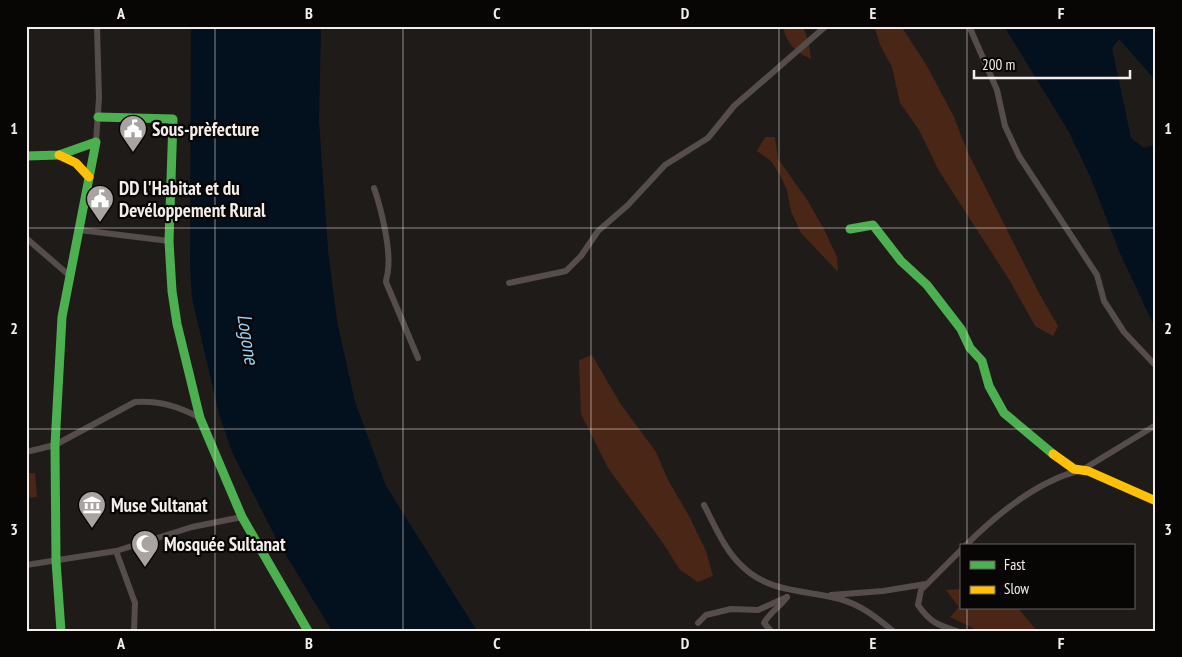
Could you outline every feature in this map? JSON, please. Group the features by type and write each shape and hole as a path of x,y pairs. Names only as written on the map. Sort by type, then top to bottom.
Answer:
{"street":[{"path":"61,631 56,561 55,445 62,317 96,142 98,117 97,26"},
{"path":"509,283 566,271 581,256 598,231 628,206 666,165 708,138 717,130 734,106 826,26"},
{"path":"969,26 997,90 1005,126 1019,156 1097,275 1104,301 1124,332 1156,366"},
{"path":"98,117 173,118 169,241 172,292 177,324 200,418 220,469 242,517 308,631"},
{"path":"26,156 59,155 96,142"},
{"path":"59,155 76,163 89,177"},
{"path":"374,188 380,206 387,248 388,269 386,282 418,358"},
{"path":"850,229 873,225 901,261 927,285 961,329 970,348 982,361 989,386 1004,413 1035,441 1074,469 1110,479 1156,501"},
{"path":"80,230 169,241"},
{"path":"26,238 70,276"},
{"path":"26,452 55,445 135,402 147,401 173,405 200,418"},
{"path":"968,544 1029,495 1068,473 1082,470 1156,425"},
{"path":"704,505 728,550 743,568 762,581 795,592 846,601 866,610 892,631"},
{"path":"26,566 116,552 192,527 242,517"},
{"path":"958,631 938,624 928,618 918,605 921,590 960,551"},
{"path":"116,552 135,603 134,631"},
{"path":"825,596 882,591 926,584"},
{"path":"698,623 706,615 730,609 758,610 795,592"},
{"path":"771,631 764,623 768,615 779,608 787,597"}],"shaded area":[{"path":"783,26 803,26 809,43 811,59 792,46"},
{"path":"874,26 901,26 927,66 954,117 968,153 1039,293 1058,326 1053,336 1035,326 1010,281 939,171 919,130 900,103 892,67 881,47"},
{"path":"765,137 775,137 778,159 806,198 824,229 837,257 838,272 801,233 791,211 787,190 780,175 771,161 757,151"},
{"path":"592,355 620,403 656,452 668,480 689,516 706,551 713,576 698,582 680,570 663,543 608,468 581,414 579,360"},
{"path":"26,473 35,473 37,497 26,498"},
{"path":"960,589 960,610 1020,610 1037,631 979,631 950,617 959,607 946,590"}],"water":[{"name":"Logone","path":"191,26 321,26 319,121 328,250 337,321 355,402 386,486 477,631 332,631 278,542 232,452 219,414 192,298 190,268"},
{"path":"1004,26 1156,26 1156,81 1119,39 1112,48 1131,138 1144,148 1156,144 1156,330 1120,253 1090,176 1069,132"}],"traffic: fast":[{"path":"98,117 173,119 169,241 172,291 177,324 200,418 242,517 308,631"},
{"path":"26,156 59,155 96,142 62,317 55,445 56,561 61,631"},
{"path":"850,229 873,225 901,261 927,285 961,329 970,348 982,361 989,386 1004,413 1053,454"}],"traffic: slow":[{"path":"59,155 76,163 89,177"},
{"path":"1053,454 1074,469 1088,471 1156,501"}],"place":[{"name":"Sous-prèfecture","path":"133,153"},
{"name":"DD l'Habitat et du Devéloppement Rural","path":"100,223"},
{"name":"Muse Sultanat","path":"92,529"},
{"name":"Mosquée Sultanat","path":"145,568"}]}
